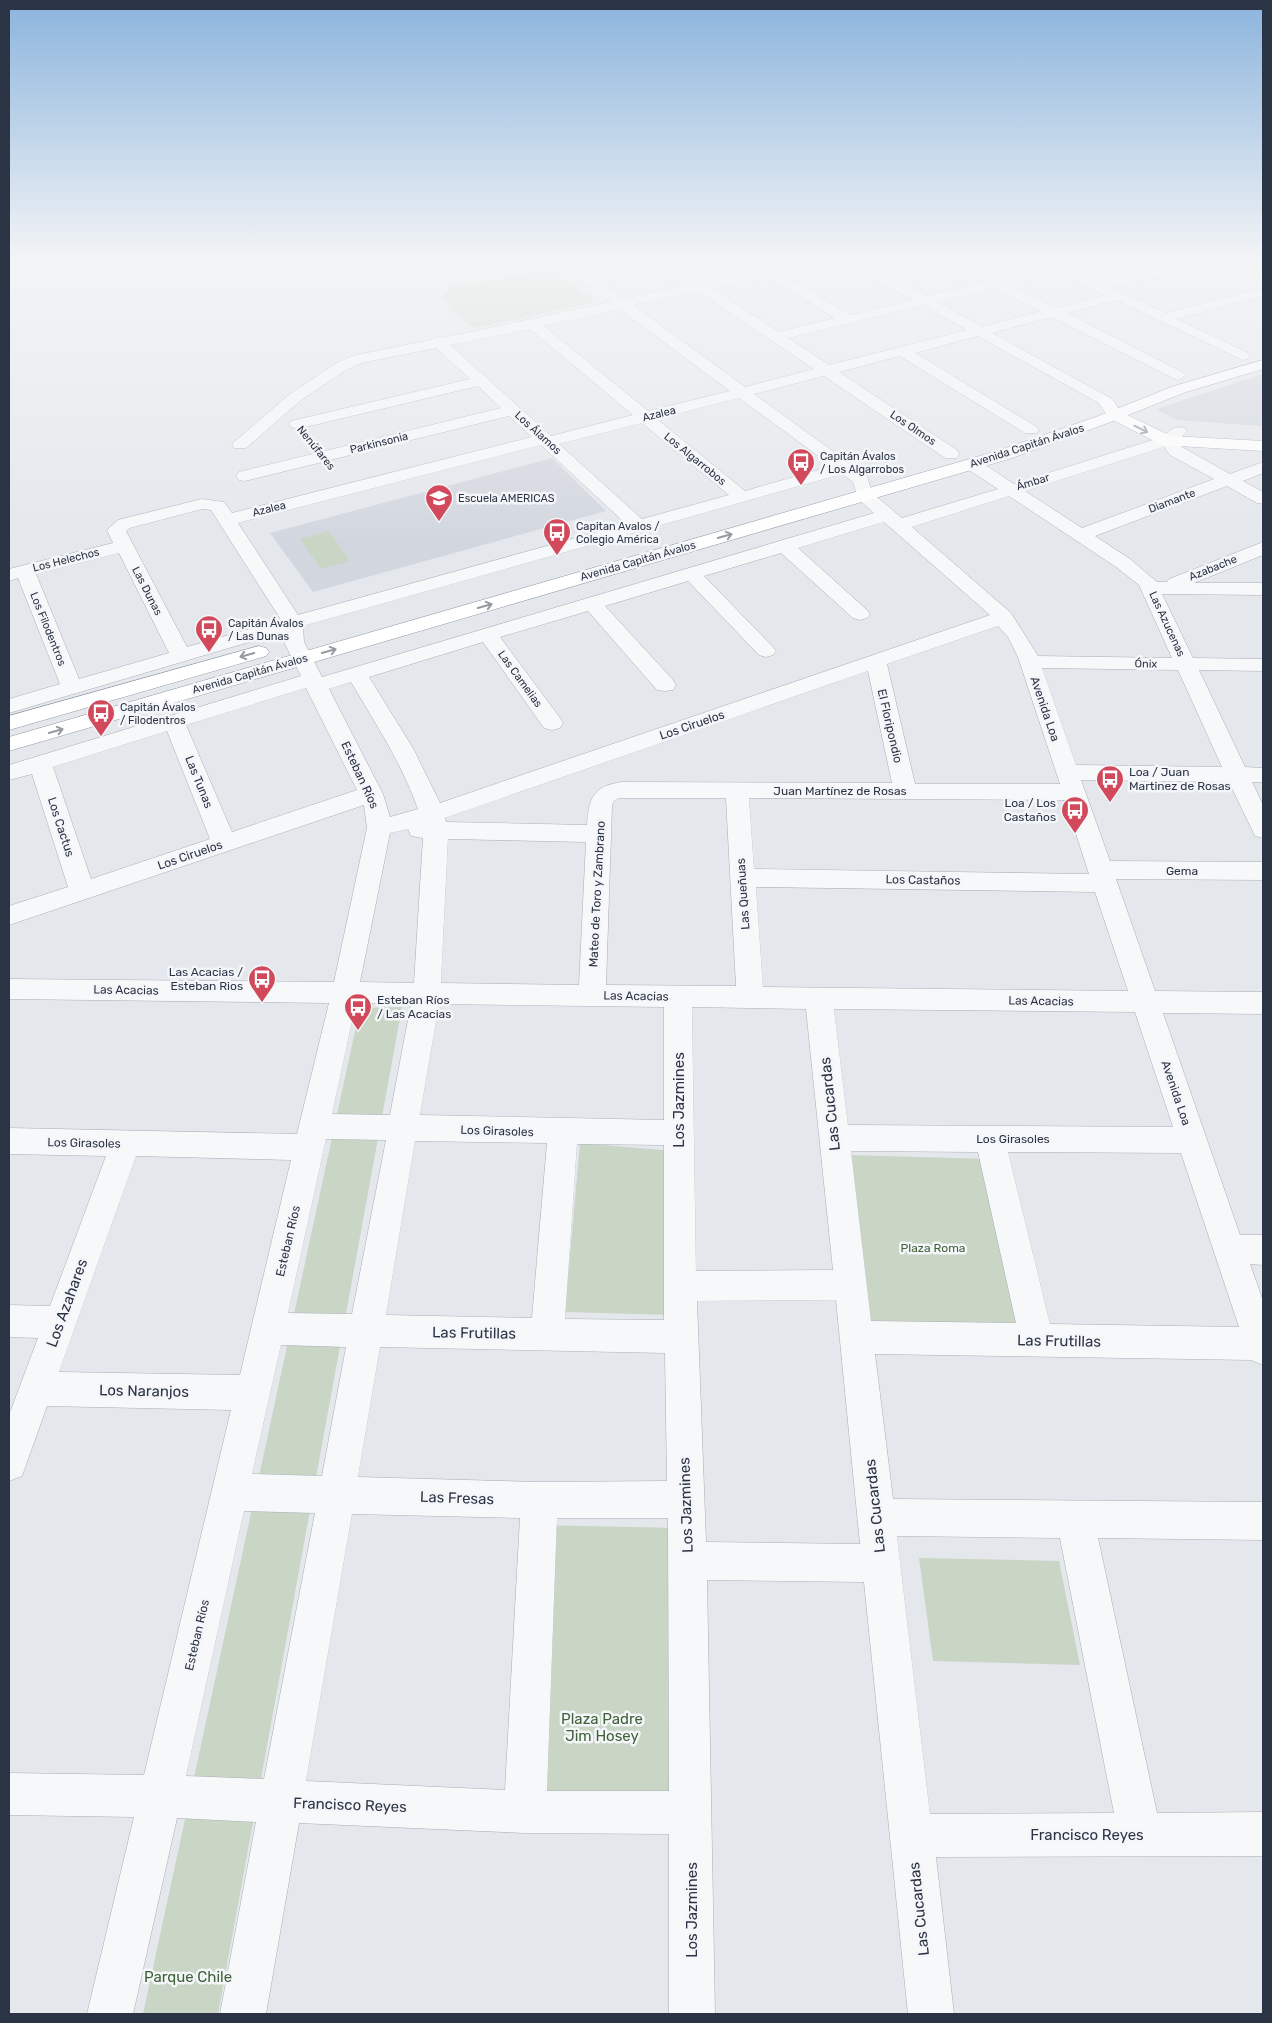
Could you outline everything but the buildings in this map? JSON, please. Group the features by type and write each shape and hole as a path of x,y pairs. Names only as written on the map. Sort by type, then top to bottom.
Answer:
{"main road":[{"path":"1148,386 1251,353"},
{"name":"Avenida Capitán Ávalos","path":"9,723 300,640 862,488 952,454 1263,364"},
{"path":"1117,406 1174,436 1263,446"},
{"name":"Avenida Capitán Ávalos","path":"501,583 862,488 972,464 1035,445 1117,406"},
{"path":"1174,436 1263,437"},
{"name":"Avenida Capitán Ávalos","path":"9,744 300,640"}],"street":[{"path":"240,444 281,408 338,367 357,359 382,353"},
{"name":"Los Algarrobos","path":"568,353 742,497"},
{"name":"Avenida Loa","path":"689,353 845,468 893,520 1004,617 1017,636 1029,662 1262,1346"},
{"name":"Los Olmos","path":"801,353 952,454"},
{"name":"Azalea","path":"227,520 323,456 546,440 892,353"},
{"path":"906,353 1031,430"},
{"path":"1020,353 1117,406"},
{"path":"1134,353 1177,376"},
{"path":"1237,353 1242,356"},
{"path":"432,359 451,355"},
{"name":"Los Álamos","path":"451,355 639,526"},
{"path":"309,387 356,376"},
{"path":"323,456 481,381"},
{"name":"Nenúfares","path":"281,408 323,456"},
{"name":"Parkinsonia","path":"245,476 513,410"},
{"path":"1174,436 1173,448 1181,454 1263,499"},
{"name":"Ámbar","path":"893,520 1010,490 1174,436"},
{"name":"Las Azucenas","path":"972,464 1134,570 1157,588 1186,664 1263,830"},
{"name":"Diamante","path":"1080,535 1263,467"},
{"name":"Avenida Capitán Ávalos","path":"9,706 181,656 300,640 639,526 845,468"},
{"name":"Esteban Ríos","path":"110,2014 345,992 379,828 377,810 371,794 314,682 300,640 218,506 202,504 118,527"},
{"name":"Avenida Capitán Ávalos","path":"9,773 174,722 314,682 357,675 785,546 893,520"},
{"name":"Las Dunas","path":"118,527 116,530 181,656"},
{"name":"Los Helechos","path":"17,573 124,546"},
{"path":"785,546 860,614"},
{"name":"Azabache","path":"1157,588 1248,563 1263,548"},
{"name":"Los Filodentros","path":"17,573 72,688"},
{"path":"692,574 766,651"},
{"name":"Azabache","path":"1157,588 1263,589"},
{"path":"593,604 664,685"},
{"name":"Los Ciruelos","path":"434,822 876,661 1004,617"},
{"name":"Las Camelias","path":"488,635 552,723"},
{"name":"El Floripondio","path":"876,661 905,791"},
{"name":"Ónix","path":"1029,662 1263,665"},
{"path":"243,2014 427,993 434,822 420,782 357,675"},
{"name":"Las Tunas","path":"174,722 224,843"},
{"name":"Los Cactus","path":"40,763 82,891"},
{"name":"Juan Martínez de Rosas","path":"607,794 622,790 905,791 1237,774 1263,775"},
{"name":"Las Queñuas","path":"737,790 750,997"},
{"name":"Los Ciruelos","path":"9,916 371,794"},
{"name":"Mateo de Toro y Zambrano","path":"592,995 600,806 607,794"},
{"path":"379,828 434,822 600,834"},
{"name":"Gema","path":"1102,877 1263,872"},
{"name":"Los Castaños","path":"742,878 1102,877"},
{"name":"Las Acacias","path":"10,992 345,992 1263,1003"},
{"name":"Los Jazmines","path":"678,996 680,1286 688,1561 692,2014"},
{"name":"Las Cucardas","path":"819,998 931,2014"},
{"name":"Los Girasoles","path":"9,1141 125,1144 312,1137 402,1128 563,1133 679,1134"},
{"path":"547,1334 563,1133"},
{"name":"Los Girasoles","path":"834,1138 1192,1140"},
{"path":"990,1139 1037,1340"},
{"name":"Los Azahares","path":"9,1463 125,1144"},
{"path":"1229,1249 1263,1250"},
{"path":"680,1286 851,1285"},
{"path":"9,1321 60,1322"},
{"name":"Las Frutillas","path":"267,1329 681,1337"},
{"name":"Las Frutillas","path":"856,1337 1262,1346"},
{"name":"Los Naranjos","path":"36,1389 253,1393"},
{"name":"Las Fresas","path":"230,1492 539,1500 685,1498"},
{"path":"525,1812 539,1500"},
{"path":"876,1517 1263,1521"},
{"path":"1075,1519 1140,1835"},
{"path":"688,1561 881,1562"},
{"name":"Francisco Reyes","path":"9,1794 160,1796 525,1812 691,1813"},
{"name":"Francisco Reyes","path":"911,1836 1263,1834"}],"shaded area":[{"path":"1263,374 1263,426 1176,420 1156,409"},
{"name":"Escuela AMERICAS","path":"552,458 606,511 313,592 270,533"}],"green space":[{"path":"329,531 350,561 321,569 300,539"},
{"name":"Parque Chile","path":"402,1007 218,2014 143,2014 360,1008"},
{"path":"580,1143 673,1151 673,1315 565,1312"},
{"name":"Plaza Roma","path":"847,1155 991,1159 1021,1328 869,1321"},
{"name":"Plaza Padre Jim Hosey","path":"536,1525 680,1528 683,1810 518,1806"},
{"path":"919,1558 1059,1561 1080,1665 933,1661"}],"place":[{"name":"Capitán Ávalos / Los Algarrobos","path":"801,486"},
{"name":"Escuela AMERICAS","path":"439,522"},
{"name":"Capitan Avalos / Colegio América","path":"557,556"},
{"name":"Capitán Ávalos / Las Dunas","path":"209,653"},
{"name":"Capitán Ávalos / Filodentros","path":"101,737"},
{"name":"Loa / Juan Martinez de Rosas","path":"1110,803"},
{"name":"Loa / Los Castaños","path":"1075,834"},
{"name":"Las Acacias / Esteban Rios","path":"262,1003"},
{"name":"Esteban Ríos / Las Acacias","path":"358,1031"}]}
